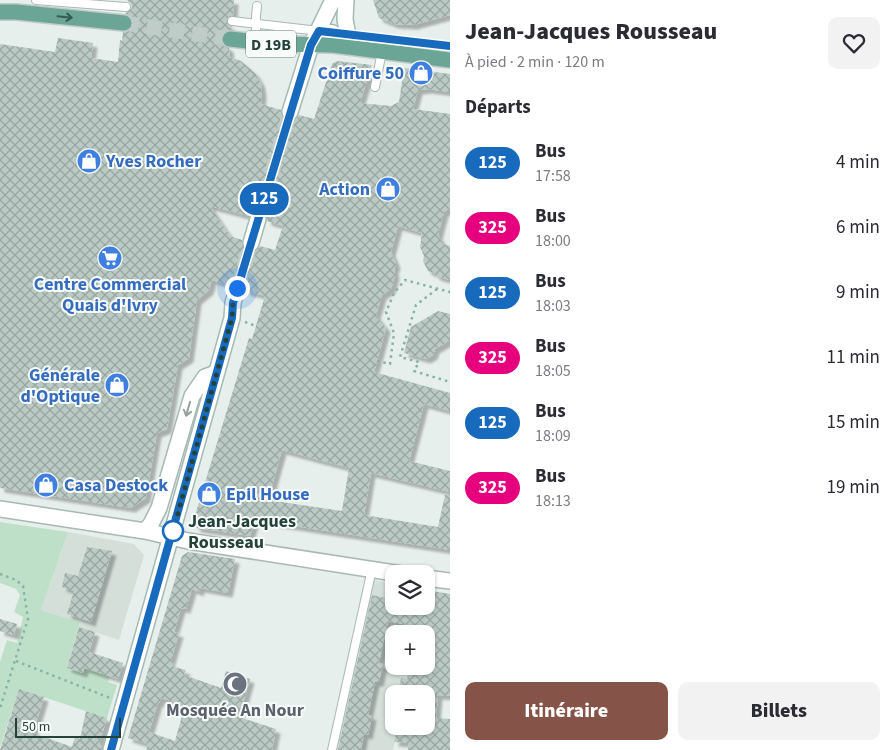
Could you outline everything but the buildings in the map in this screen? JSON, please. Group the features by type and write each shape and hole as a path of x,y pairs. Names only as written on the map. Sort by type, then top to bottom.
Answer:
{"main road":[{"path":"290,112 311,45 326,32 333,0"},
{"path":"346,0 346,19 350,41"},
{"path":"0,12 16,12 124,24"},
{"name":"D 19B","path":"230,39 275,44 311,45 350,41 382,51 450,60"},
{"path":"251,243 258,219"},
{"path":"111,750 208,410 216,373 232,318 237,288"},
{"path":"145,531 152,524 160,508 192,396 205,377 216,373"},
{"path":"0,509 145,531 188,541 385,571"},
{"path":"435,579 450,581"}],"lane":[{"path":"36,0 126,7"},
{"path":"256,42 257,6"},
{"name":"D 19B","path":"232,21 326,32 350,41 450,46"},
{"path":"375,86 382,51"},
{"path":"332,750 372,569"}],"path":[{"path":"377,361 390,364 394,333 386,312 394,293 405,280 450,292"},
{"path":"438,289 416,305 400,357 419,362 414,371 450,382"},
{"path":"0,574 16,580 23,586 28,619 0,708"},
{"path":"16,661 114,700 125,700"}],"shaded area":[{"path":"68,532 134,544 144,555 119,640 79,627 80,622 41,610"},
{"path":"374,580 385,582 385,615 421,615 419,625 385,625 385,675 408,675 406,685 385,685 385,735 396,735 393,750 336,750"}],"green space":[{"path":"0,522 68,532 41,610 80,622 67,668 83,673 85,665 104,671 104,674 110,677 108,682 117,685 107,718 19,689 0,747 0,662 7,640 17,643 23,617 14,612 20,595 16,589 0,583"}],"tunnel":[{"path":"124,23 230,39"},
{"path":"258,219 290,112"},
{"path":"237,288 251,243"}],"bus line":[{"name":"125","path":"111,750 208,410 216,373 232,318 233,303 311,45 319,31 450,46"}],"place":[{"name":"Coiffure 50","path":"421,73"},
{"name":"Yves Rocher","path":"89,161"},
{"name":"Action","path":"388,189"},
{"name":"Centre Commercial Quais d'Ivry","path":"110,258"},
{"name":"Générale d'Optique","path":"117,385"},
{"name":"Casa Destock","path":"46,485"},
{"name":"Epil House","path":"209,494"},
{"name":"Jean-Jacques Rousseau","path":"173,531"},
{"name":"Mosquée An Nour","path":"235,684"}],"route":[{"path":"173,531 208,410 216,373 232,318 237,288"}]}
